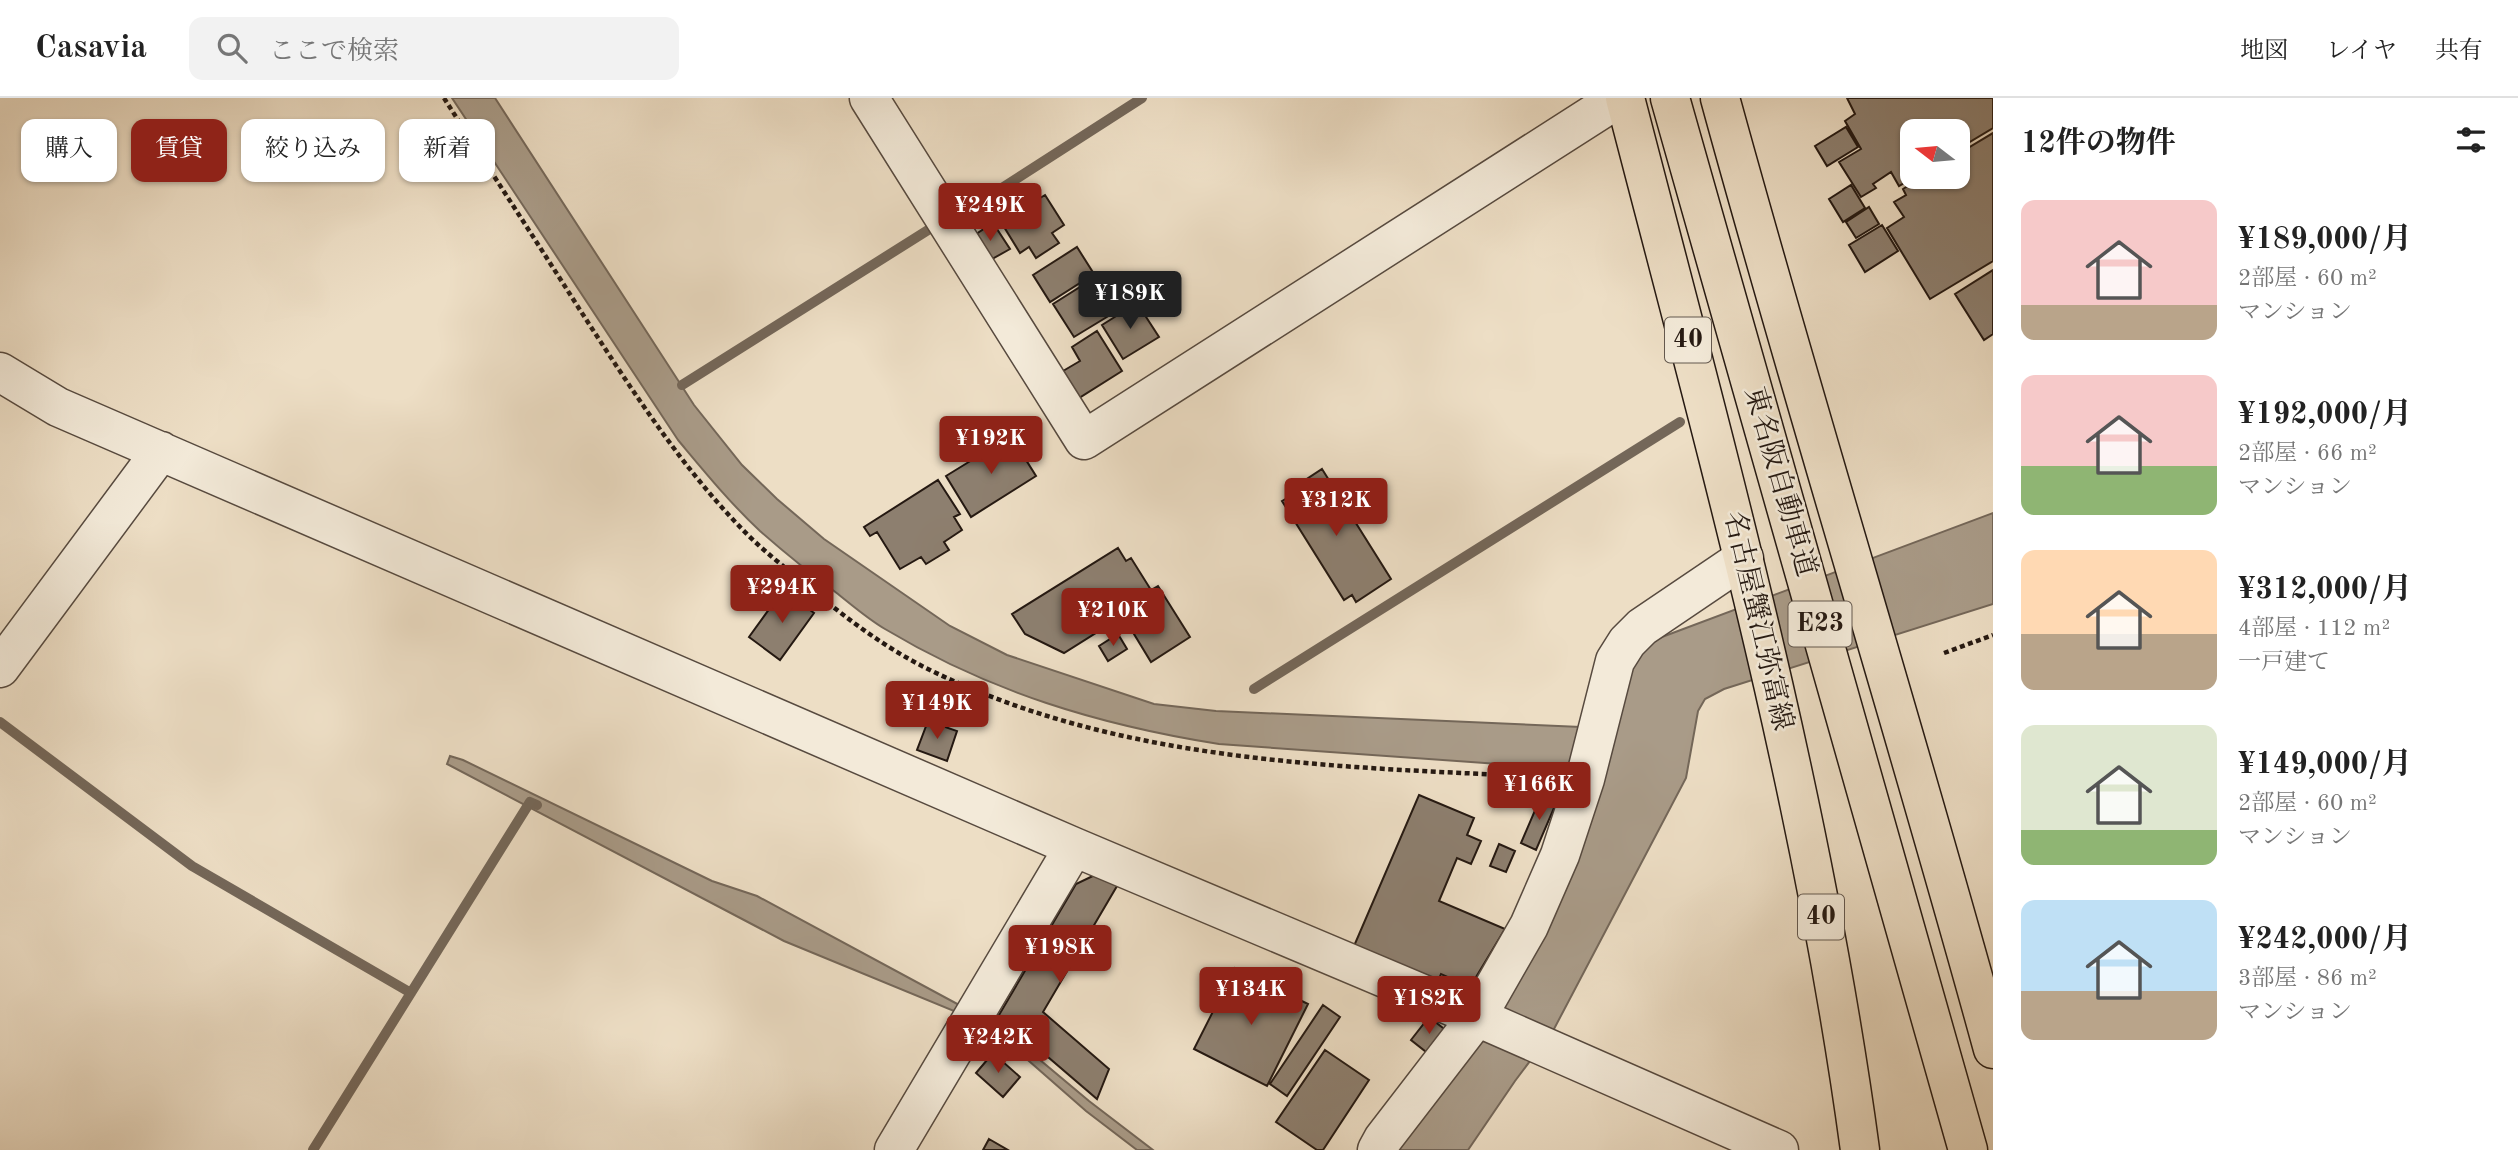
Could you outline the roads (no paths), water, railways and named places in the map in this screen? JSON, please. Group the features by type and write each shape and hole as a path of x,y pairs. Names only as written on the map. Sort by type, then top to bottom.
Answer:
{"main road":[{"name":"名古屋蟹江弥富線","path":"1625,98 1774,686 1846,1040 1860,1150"},
{"name":"東名阪自動車道","path":"1670,98 1968,1150"},
{"name":"東名阪自動車道","path":"1720,98 1850,554 1936,839 1993,1049"},
{"path":"1884,853 1899,999 1940,1150"}],"street":[{"path":"869,98 1084,440 1619,98"},
{"path":"0,372 58,407 1074,847 1478,1017 1779,1150"},
{"path":"0,668 161,451"},
{"path":"1377,1150 1478,1017 1529,926 1560,855 1585,776 1615,661 1627,642 1642,626 1746,571"},
{"path":"894,1150 1074,847"}],"waterway":[{"path":"957,217 1142,98"},
{"path":"682,385 936,225"},
{"path":"1254,689 1680,422"},
{"path":"0,722 192,866 411,993"},
{"path":"313,1150 530,802 537,805"}]}
